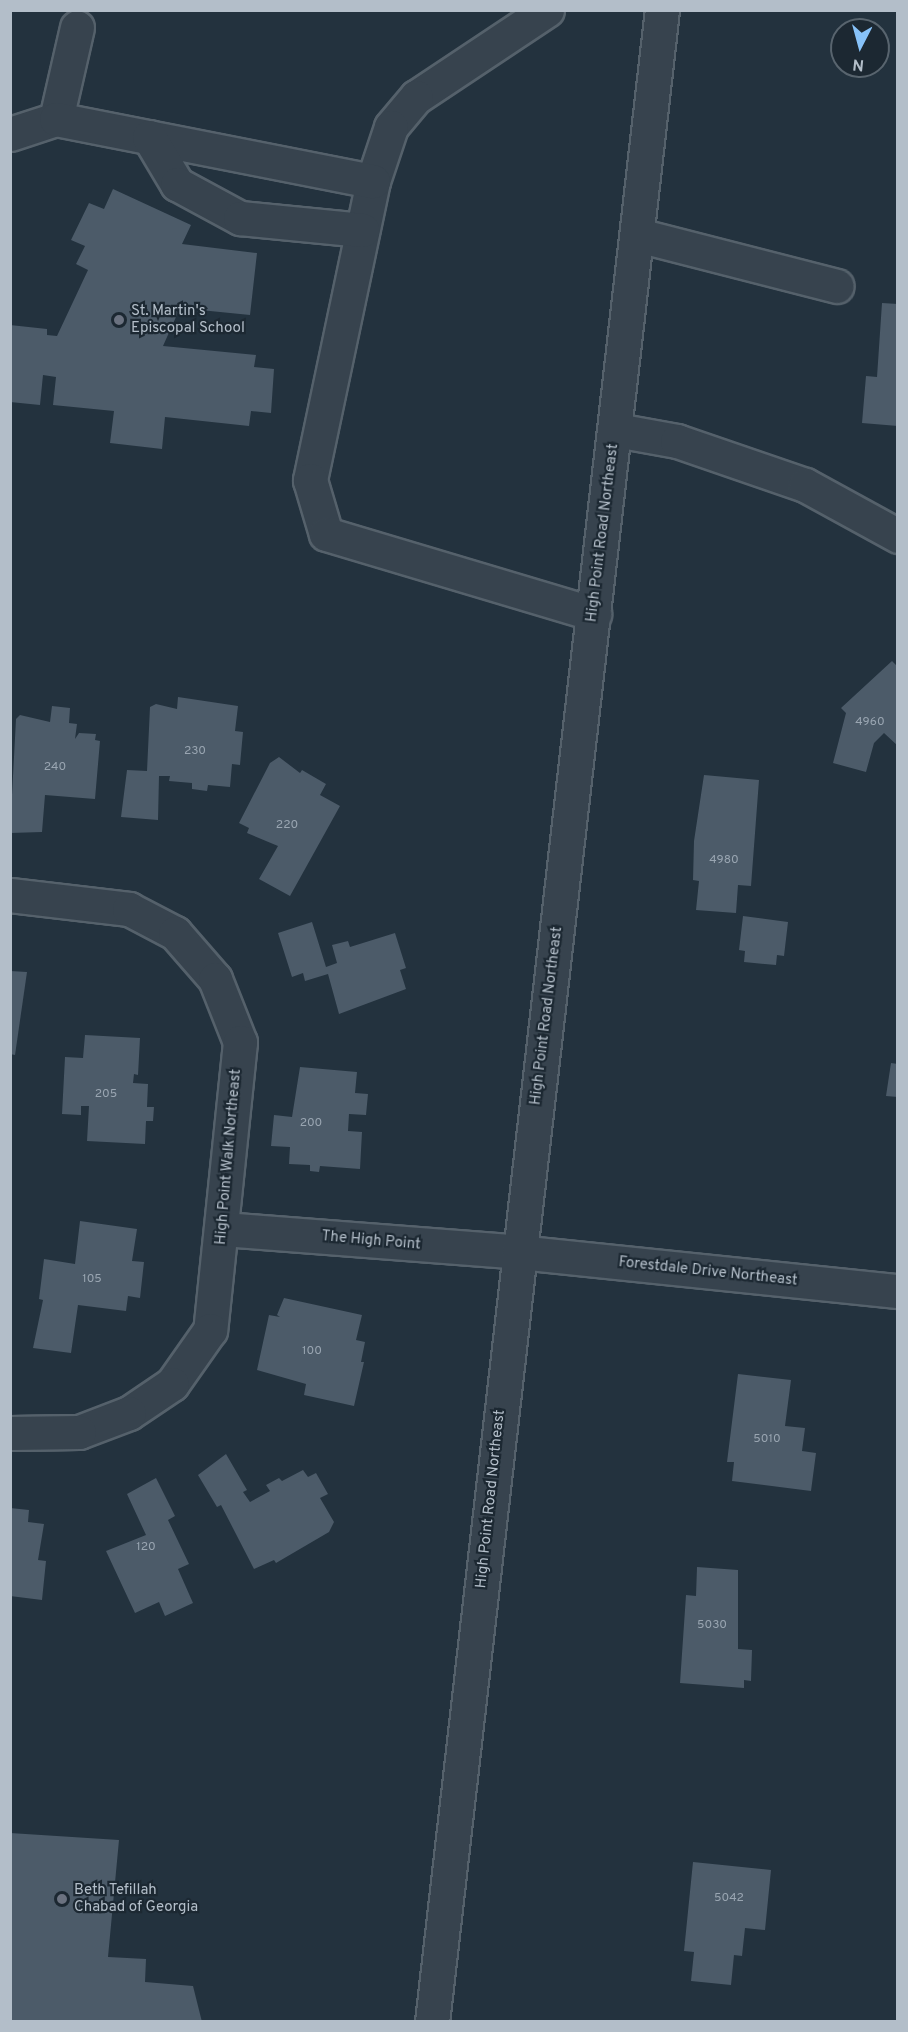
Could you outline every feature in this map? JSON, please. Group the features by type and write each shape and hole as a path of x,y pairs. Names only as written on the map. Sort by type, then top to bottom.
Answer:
{"street":[{"path":"547,10 416,97 391,127 373,182 310,480 326,534 594,614"},
{"name":"High Point Road Northeast","path":"432,2022 519,1252 616,430 662,10"},
{"path":"56,119 76,27"},
{"path":"10,134 56,119 373,182"},
{"path":"148,137 177,184 240,218 362,230"},
{"path":"638,235 837,286"},
{"path":"616,430 677,441 805,484 897,536"},
{"name":"High Point Walk Northeast","path":"10,895 129,909 175,933 215,979 240,1042 223,1229 210,1330 172,1384 129,1413 79,1432 10,1433"},
{"name":"The High Point","path":"223,1229 519,1252"},
{"name":"Forestdale Drive Northeast","path":"519,1252 897,1291"}],"building":[{"name":"St. Martin's Episcopal School","path":"113,189 191,225 182,244 257,253 250,315 180,308 163,346 256,355 254,367 274,369 271,413 251,411 249,426 165,417 162,449 110,443 114,411 53,405 56,377 43,375 40,405 10,402 10,325 47,329 47,335 57,336 88,270 76,264 85,246 71,240 89,203 104,209"},
{"path":"882,303 898,304 898,426 862,423 866,376 877,377"},
{"path":"892,661 898,667 898,746 884,733 874,743 866,772 833,763 846,713 841,708"},
{"path":"178,697 238,706 235,731 243,732 240,765 232,764 230,787 208,785 207,791 192,789 192,783 169,781 170,776 159,776 158,820 121,817 127,770 147,771 150,707 156,704 177,709"},
{"path":"52,706 70,708 69,723 77,724 75,739 79,733 96,734 95,740 100,741 95,799 45,795 42,832 10,833 16,719 20,715 50,722"},
{"path":"279,757 300,773 302,770 326,784 320,795 340,806 290,896 259,879 278,846 247,833 249,828 239,823 270,763"},
{"path":"704,775 759,780 751,886 738,885 736,913 696,910 699,881 693,880 694,841"},
{"path":"743,916 788,922 784,956 777,955 776,965 744,962 745,951 739,950"},
{"path":"312,922 326,967 337,963 332,945 348,941 350,947 395,933 406,968 400,970 406,989 339,1014 328,974 305,981 303,973 292,977 278,933"},
{"path":"10,971 27,972 15,1055 10,1054"},
{"path":"85,1035 140,1038 138,1075 134,1074 133,1083 148,1084 147,1107 154,1107 153,1121 146,1121 145,1144 87,1141 89,1106 81,1106 81,1115 62,1114 65,1057 83,1058"},
{"path":"891,1063 898,1064 898,1097 886,1096"},
{"path":"300,1067 357,1072 355,1093 368,1094 366,1115 349,1114 348,1131 362,1132 360,1169 320,1166 319,1172 310,1171 310,1165 289,1164 290,1147 271,1146 274,1115 292,1117"},
{"path":"80,1221 137,1229 132,1261 144,1262 140,1298 128,1296 126,1311 78,1305 71,1353 33,1348 43,1300 39,1299 44,1259 75,1264"},
{"path":"284,1298 362,1315 356,1340 365,1342 361,1362 364,1362 354,1406 304,1395 306,1384 257,1370 269,1315 280,1317 277,1315"},
{"path":"738,1374 791,1380 785,1426 805,1428 802,1451 816,1453 811,1491 732,1481 734,1462 727,1462"},
{"path":"226,1454 247,1490 243,1492 250,1502 270,1491 266,1485 279,1478 282,1481 303,1470 308,1477 316,1473 328,1494 320,1498 334,1522 329,1532 276,1563 274,1560 254,1569 221,1505 217,1507 198,1475"},
{"path":"156,1478 175,1516 168,1520 189,1564 178,1569 193,1603 165,1616 159,1602 135,1613 106,1551 146,1535 127,1494"},
{"path":"10,1508 29,1510 28,1522 44,1524 38,1560 46,1561 42,1600 10,1596"},
{"path":"697,1567 738,1570 738,1649 752,1650 751,1681 744,1680 744,1688 680,1683 686,1595 696,1596"},
{"name":"Beth Tefillah Chabad of Georgia","path":"10,1833 119,1840 108,1957 146,1959 145,1982 193,1986 202,2022 10,2022"},
{"path":"693,1862 771,1870 765,1930 745,1928 742,1956 734,1955 731,1985 691,1981 694,1952 684,1951"}],"place":[{"name":"St. Martin's Episcopal School","path":"119,320"},
{"name":"Beth Tefillah Chabad of Georgia","path":"62,1899"}]}
